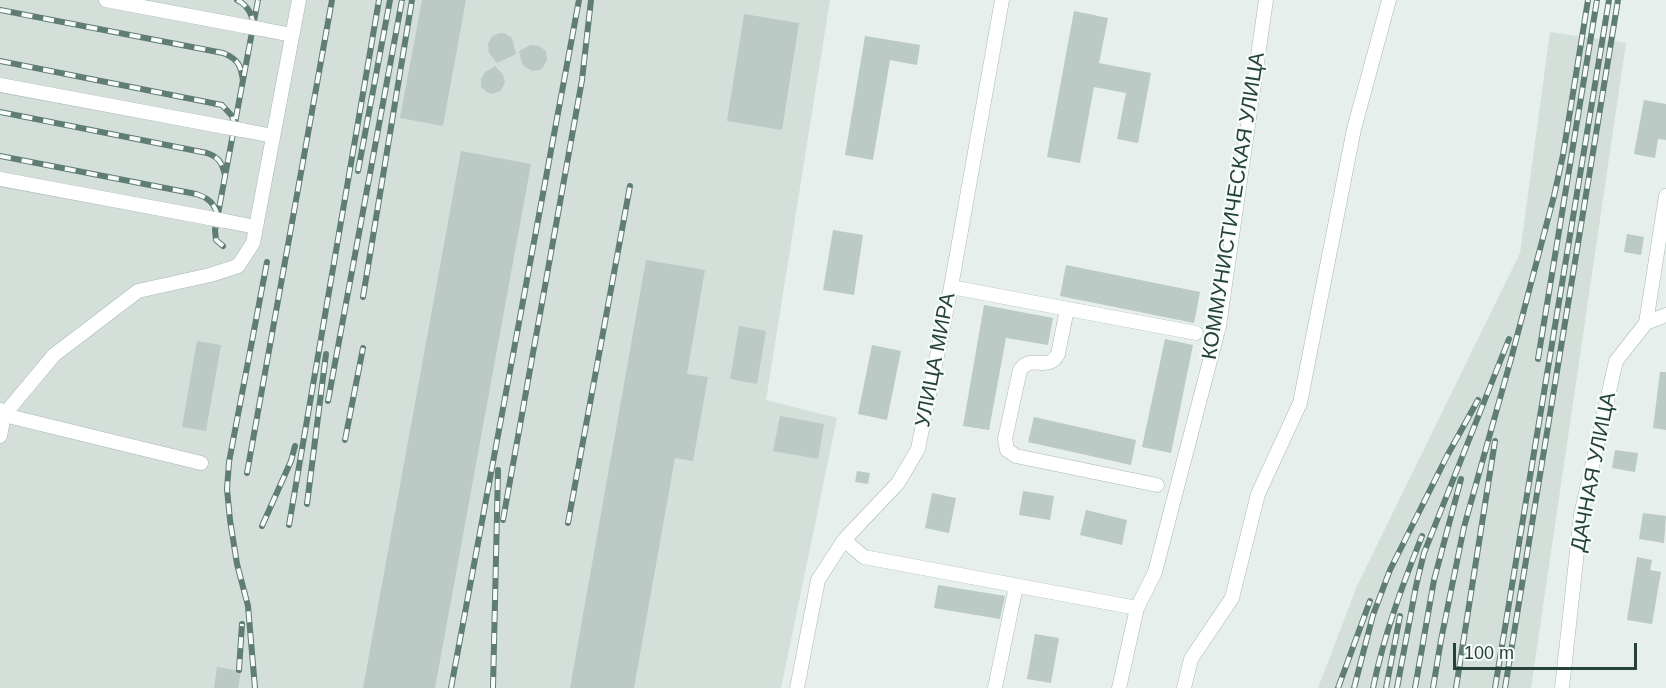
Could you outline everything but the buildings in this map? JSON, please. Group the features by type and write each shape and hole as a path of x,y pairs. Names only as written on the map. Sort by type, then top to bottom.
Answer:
{"street":[{"path":"106,0 292,35"},
{"path":"0,436 2,412 54,356 138,291 210,275 238,266 253,243 299,0"},
{"name":"УЛИЦА МИРА","path":"797,688 818,580 844,540 898,483 918,449 951,287 1002,0"},
{"name":"КОММУНИСТИЧЕСКАЯ УЛИЦА","path":"1119,688 1137,608 1155,572 1219,326 1266,0"},
{"path":"1184,688 1191,659 1232,598 1258,494 1300,403 1354,129 1389,0"},
{"path":"0,85 273,136"},
{"path":"0,179 256,227"},
{"path":"1646,323 1666,196"},
{"path":"951,287 1196,333"},
{"path":"1067,309 1055,360 1048,364 1030,362 1024,364 1020,370 1005,439 1007,450 1016,456 1156,485"},
{"name":"ДАЧНАЯ УЛИЦА","path":"1562,688 1581,515 1616,361 1646,323 1666,315"},
{"path":"2,412 201,463"},
{"path":"844,540 864,557 1137,608"},
{"path":"995,688 1016,585"}],"shaded area":[{"path":"0,0 830,0 766,400 837,418 781,688 0,688"},
{"path":"1550,32 1626,43 1531,688 1318,688 1357,586 1520,253"}],"railway":[{"path":"237,0 248,9 253,23"},
{"path":"223,246 216,240 215,230 258,0"},
{"path":"247,473 332,0"},
{"path":"289,525 379,0"},
{"path":"358,171 390,0"},
{"path":"328,401 402,0"},
{"path":"363,297 412,0"},
{"path":"451,688 579,0"},
{"path":"503,520 582,80 591,0"},
{"path":"1433,688 1464,527 1554,196 1563,155 1588,0"},
{"path":"1538,359 1597,0"},
{"path":"1495,688 1609,0"},
{"path":"1505,688 1618,0"},
{"path":"0,10 223,53 238,63 243,81"},
{"path":"0,61 222,105 232,116 235,126"},
{"path":"0,112 207,153 219,161 225,175"},
{"path":"0,156 196,194 210,202 218,216"},
{"path":"568,523 630,186"},
{"path":"255,688 248,606 237,564 227,489 229,462 267,262"},
{"path":"1397,688 1424,553 1509,339"},
{"path":"345,440 363,348"},
{"path":"307,504 326,354"},
{"path":"1354,688 1373,615 1390,570 1478,400"},
{"path":"1456,688 1495,441"},
{"path":"262,526 291,461 295,446"},
{"path":"493,688 498,470"},
{"path":"1415,688 1434,580 1461,479"},
{"path":"1373,688 1394,611 1422,536"},
{"path":"1338,688 1370,601"},
{"path":"1386,688 1400,616"},
{"path":"239,670 242,624"}]}
